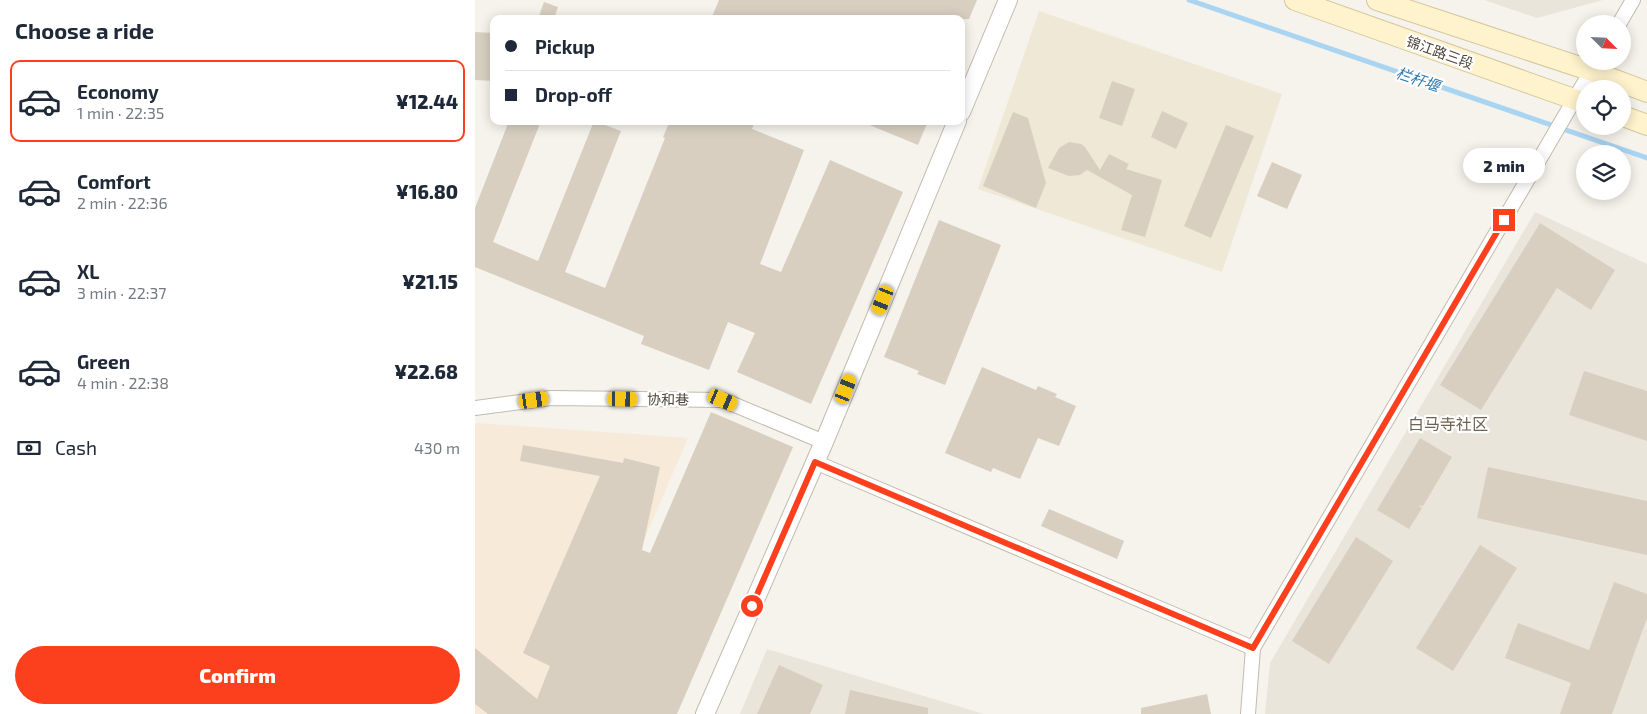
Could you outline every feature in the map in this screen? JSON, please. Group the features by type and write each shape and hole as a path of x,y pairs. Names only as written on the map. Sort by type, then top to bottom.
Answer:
{"main road":[{"name":"锦江路三段","path":"1295,0 1576,100"},
{"name":"锦江路三段","path":"1377,0 1576,60"},
{"name":"锦江路三段","path":"1603,70 1647,92"},
{"path":"1631,119 1647,125"}],"street":[{"path":"965,102 1008,0"},
{"path":"1624,15 1633,0"},
{"path":"1249,714 1253,648 1554,135 1563,120 1576,105"},
{"path":"705,714 824,442 955,125"},
{"name":"协和巷","path":"475,408 551,398 723,400 824,442"},
{"path":"815,462 1253,648"}],"shaded area":[{"path":"1484,0 1603,0 1537,18"},
{"path":"1039,11 1282,94 1222,272 978,189"},
{"path":"1535,212 1647,264 1647,714 1265,714 1270,663"},
{"path":"475,423 688,438 569,714 475,714"},
{"path":"767,649 984,714 740,714"}],"building":[{"path":"719,0 977,0 969,19 965,19 965,15 713,15"},
{"path":"544,2 558,7 555,15 539,15"},
{"path":"475,32 490,33 490,81 475,80"},
{"path":"1112,81 1135,89 1122,126 1099,118"},
{"path":"1162,111 1188,123 1176,149 1151,137"},
{"path":"1013,112 1028,118 1046,183 1036,208 983,186"},
{"path":"507,125 539,125 493,242 538,261 592,125 605,125 621,131 565,272 605,288 665,138 663,137 668,125 754,125 752,129 804,150 760,264 781,272 830,160 903,192 811,404 737,372 755,333 728,322 709,370 641,344 644,336 475,267 475,208"},
{"path":"870,125 926,125 918,145"},
{"path":"1226,125 1254,136 1211,238 1184,226"},
{"path":"1069,142 1081,144 1085,147 1100,170 1109,154 1129,164 1126,169 1162,180 1145,237 1121,230 1132,195 1087,170 1080,175 1069,176 1048,168 1059,148"},
{"path":"1272,162 1302,175 1287,209 1257,196"},
{"path":"939,220 1001,245 945,385 917,374 919,371 884,357"},
{"path":"1540,223 1615,270 1591,310 1557,288 1481,410 1440,385"},
{"path":"982,367 1036,390 1038,386 1057,394 1055,397 1076,406 1059,446 1038,438 1020,479 993,468 991,472 945,453"},
{"path":"1584,371 1647,391 1647,441 1569,415"},
{"path":"711,412 793,447 677,714 488,714 475,704 475,648 537,699 550,666 523,653 600,476 520,461 523,445 623,463 624,458 660,467 642,550 650,553"},
{"path":"1420,438 1452,457 1423,506 1418,505 1422,508 1409,529 1377,510"},
{"path":"1488,467 1647,501 1647,555 1477,518"},
{"path":"1049,509 1124,541 1117,559 1041,526"},
{"path":"1356,537 1393,561 1329,664 1292,641"},
{"path":"1480,545 1517,568 1453,671 1416,648"},
{"path":"1614,582 1647,594 1647,618 1612,714 1560,714 1571,683 1505,658 1518,623 1589,650"},
{"path":"779,665 823,685 810,714 757,714"},
{"path":"850,690 928,708 928,714 845,714"},
{"path":"1207,694 1211,714 1141,714 1141,708"}],"waterway":[{"name":"栏杆堰","path":"1189,0 1647,158"}],"district":[{"name":"白马寺社区","path":"1448,423"}],"route":[{"path":"752,606 815,462 1253,648 1504,220"}]}
